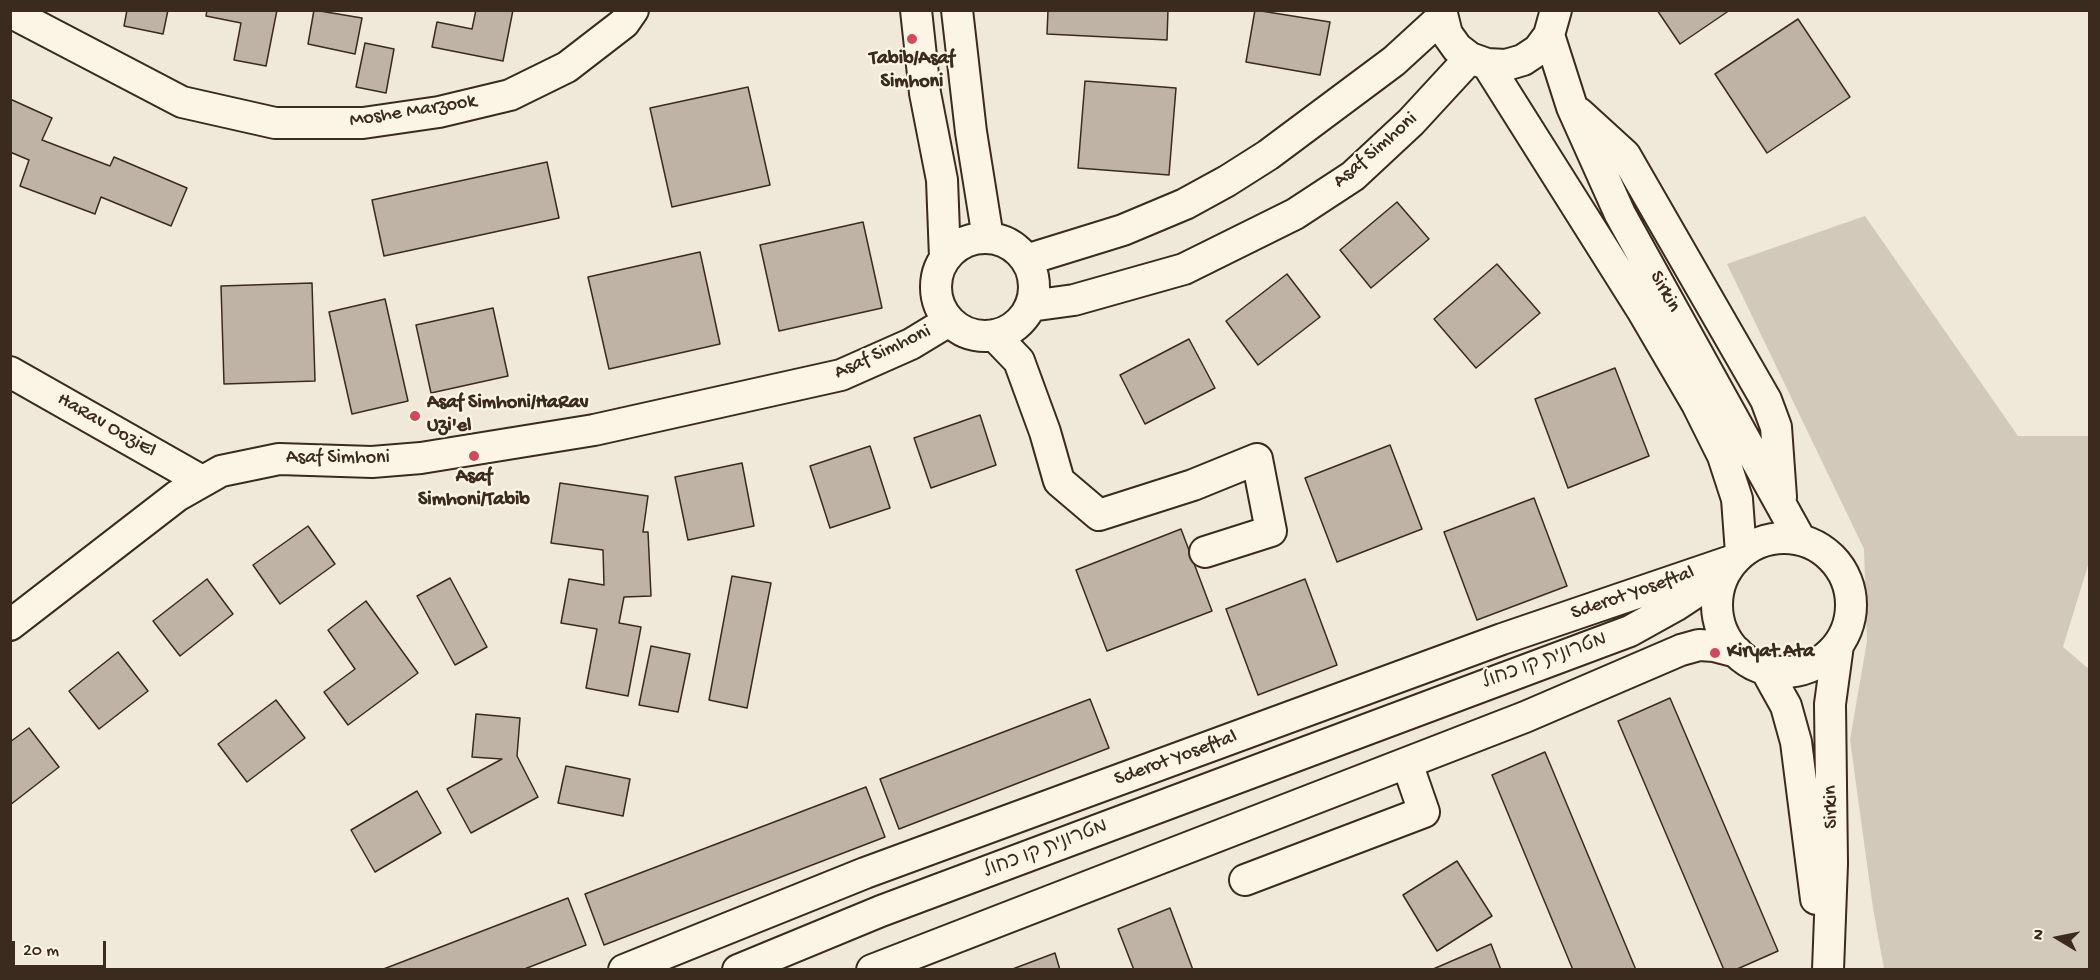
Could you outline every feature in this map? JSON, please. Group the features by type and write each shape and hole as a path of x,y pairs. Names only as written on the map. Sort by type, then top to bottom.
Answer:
{"street":[{"name":"Moshe Marzook","path":"10,12 182,102 275,123 363,123 439,112 510,94 567,67 624,23 633,10"},
{"path":"916,10 925,93 942,180 945,258"},
{"path":"957,10 971,132 988,238"},
{"path":"1026,260 1123,230 1185,204 1227,181 1268,155 1394,61 1441,14"},
{"name":"Sirkin","path":"1441,14 1447,34 1456,48 1479,61 1642,310 1697,404 1723,456 1737,499 1733,562"},
{"path":"1479,61 1506,65 1523,60 1538,50 1552,23"},
{"name":"Sirkin","path":"1552,23 1572,107 1620,214 1800,539"},
{"name":"Asaf Simhoni","path":"1030,306 1074,300 1184,269 1295,214 1353,176 1479,61"},
{"path":"988,238 1003,241 1016,249 1026,260 1033,282 1030,306 1020,322 1003,333 984,336 965,332 949,321 940,307 936,290 938,273 945,258 957,247 972,239 988,238"},
{"name":"Asaf Simhoni","path":"10,625 177,496 202,481 246,464 279,459 372,462 421,458 594,430 841,375 910,344 949,321"},
{"path":"994,334 1020,361 1059,481 1099,514 1192,485 1257,459 1271,531 1205,552"},
{"name":"HaRav OoziEl","path":"10,372 202,481"},
{"path":"1779,537 1800,539 1819,547 1836,561 1847,580 1852,603 1849,625 1838,645 1822,661 1802,670 1784,673 1767,670 1750,663 1737,652 1724,633 1717,610 1719,588 1733,562 1759,542 1779,537"},
{"name":"מטרונית קו כחול","path":"738,969 881,911 1630,631 1676,606 1733,562"},
{"name":"Sderot Yoseftal","path":"624,969 865,873 1502,639 1733,562"},
{"path":"872,969 927,957 1525,717 1664,656 1699,645 1737,652"},
{"name":"Sirkin","path":"1826,969 1832,864 1830,704 1838,645"},
{"name":"מטרונית קו כחול","path":"1355,733 1591,666 1664,656"},
{"name":"Sirkin","path":"1767,670 1786,706 1796,742 1826,969"},
{"path":"1245,879 1424,812 1407,763"}],"shaded area":[{"path":"1865,216 2018,436 2089,436 2089,562 2063,647 2089,669 2089,969 1884,969 1873,908 1850,740 1867,641 1864,549 1727,264"}],"building":[{"path":"127,10 168,10 163,34 124,26"},
{"path":"207,10 277,10 266,66 234,60 241,23 206,16"},
{"path":"314,10 362,18 355,54 308,44"},
{"path":"476,10 513,10 503,61 432,47 437,22 472,29"},
{"path":"1048,10 1168,10 1167,40 1047,34"},
{"path":"1255,10 1330,22 1320,75 1246,62"},
{"path":"1657,10 1730,10 1680,44"},
{"path":"1798,19 1850,97 1767,153 1715,74"},
{"path":"365,43 394,49 386,93 356,87"},
{"path":"1085,81 1176,88 1169,175 1078,168"},
{"path":"748,87 770,185 672,207 650,108"},
{"path":"10,99 52,118 42,140 110,166 114,157 187,188 171,226 101,197 95,214 20,186 29,160 10,152"},
{"path":"547,162 559,218 384,256 372,200"},
{"path":"1397,202 1429,239 1371,288 1340,250"},
{"path":"863,222 882,308 779,331 760,245"},
{"path":"700,252 720,344 609,369 588,277"},
{"path":"1497,264 1540,313 1476,368 1434,319"},
{"path":"1287,274 1320,317 1258,365 1226,321"},
{"path":"312,283 315,381 224,384 221,286"},
{"path":"385,299 408,401 352,414 329,312"},
{"path":"493,308 508,376 431,393 416,325"},
{"path":"1189,339 1215,388 1145,424 1120,375"},
{"path":"1615,368 1649,456 1568,488 1535,399"},
{"path":"980,415 996,465 931,488 914,438"},
{"path":"1390,445 1422,529 1337,562 1305,478"},
{"path":"870,446 890,508 830,528 810,466"},
{"path":"742,463 754,526 688,540 675,477"},
{"path":"560,483 648,496 643,532 648,532 651,596 624,597 619,623 641,627 628,696 586,688 597,629 561,623 569,579 604,585 603,550 551,543"},
{"path":"1534,498 1567,586 1477,620 1444,532"},
{"path":"308,526 335,564 280,604 253,565"},
{"path":"1181,529 1212,611 1107,651 1076,570"},
{"path":"732,576 771,583 747,708 709,700"},
{"path":"450,578 487,647 455,665 417,596"},
{"path":"207,579 233,614 180,656 153,621"},
{"path":"1305,579 1337,665 1258,695 1226,609"},
{"path":"366,601 418,673 348,725 324,692 355,669 328,630"},
{"path":"651,646 690,654 678,712 639,705"},
{"path":"118,652 148,691 99,729 69,691"},
{"path":"1670,698 1778,951 1735,970 1724,970 1618,721"},
{"path":"1090,699 1109,748 899,829 880,779"},
{"path":"276,700 305,738 247,782 218,744"},
{"path":"476,714 520,718 517,756 538,797 471,833 447,789 502,759 472,757"},
{"path":"29,728 59,767 10,805 10,742"},
{"path":"1545,752 1636,970 1573,970 1492,775"},
{"path":"566,766 630,779 623,816 558,803"},
{"path":"866,787 885,837 604,945 585,894"},
{"path":"417,791 441,833 375,872 351,830"},
{"path":"1457,861 1492,916 1437,951 1403,895"},
{"path":"568,898 586,945 522,970 381,970"},
{"path":"1170,908 1193,970 1134,970 1118,929"},
{"path":"1491,944 1501,970 1431,970"},
{"path":"1055,953 1060,970 1010,970"}],"place":[{"name":"Tabib/Asaf Simhoni","path":"912,39"},
{"name":"Asaf Simhoni/HaRav Uzi'el","path":"415,416"},
{"name":"Asaf Simhoni/Tabib","path":"474,456"},
{"name":"Kiryat Ata","path":"1715,653"}]}
